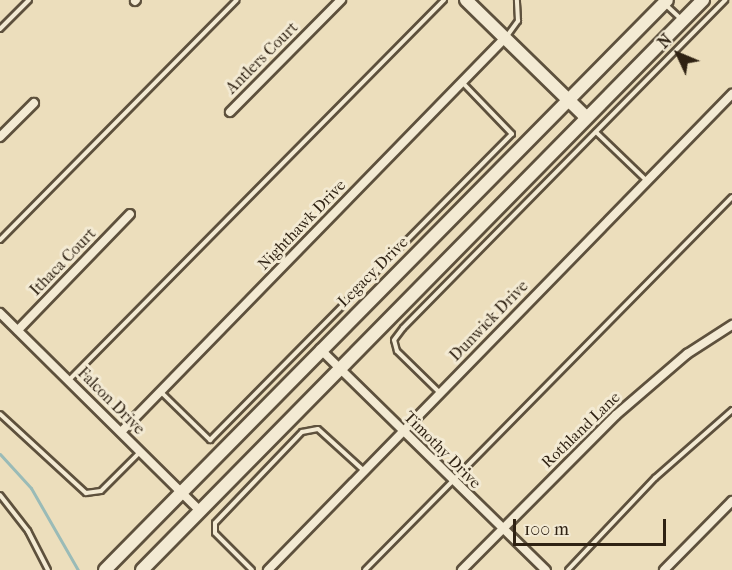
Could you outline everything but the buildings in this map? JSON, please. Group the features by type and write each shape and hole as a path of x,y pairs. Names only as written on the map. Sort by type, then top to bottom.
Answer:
{"main road":[{"path":"466,0 586,117"},
{"path":"142,570 703,0"},
{"name":"Legacy Drive","path":"105,570 664,1"}],"street":[{"name":"Antlers Court","path":"230,112 341,0"},
{"name":"Nighthawk Drive","path":"121,432 505,38"},
{"name":"Dunwick Drive","path":"268,570 732,94"},
{"path":"0,137 34,103"},
{"name":"Ithaca Court","path":"18,330 130,214"},
{"name":"Falcon Drive","path":"0,313 200,511"},
{"name":"Rothland Lane","path":"462,570 501,529 663,374 732,325"},
{"name":"Timothy Drive","path":"320,349 501,529 546,570"},
{"path":"664,570 732,501"}],"lane":[{"path":"0,29 29,0"},
{"path":"0,240 237,0"},
{"path":"69,381 444,0"},
{"path":"505,38 518,21 517,0"},
{"path":"440,393 397,351 394,340 451,276 725,0"},
{"path":"664,1 683,21"},
{"path":"161,391 210,440 512,134 462,82"},
{"path":"596,132 647,181"},
{"path":"365,570 732,197"},
{"path":"568,570 655,478 732,410"},
{"path":"0,414 86,493 101,491 141,452"},
{"path":"252,570 215,533 215,523 302,432 318,429 364,470"},
{"path":"0,495 28,531 48,570"}],"waterway":[{"path":"0,454 31,488 78,570"}]}
